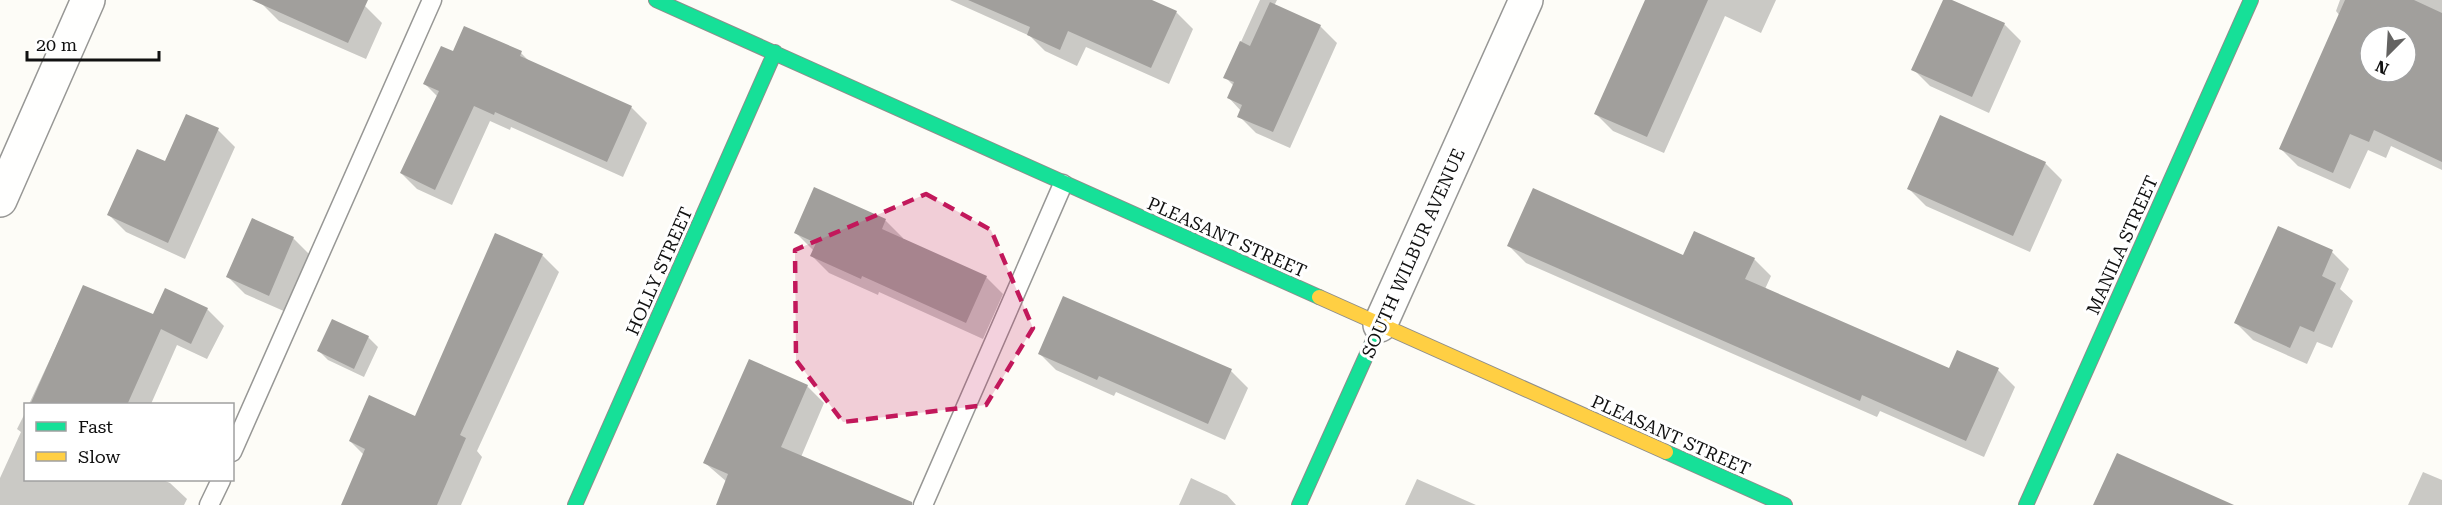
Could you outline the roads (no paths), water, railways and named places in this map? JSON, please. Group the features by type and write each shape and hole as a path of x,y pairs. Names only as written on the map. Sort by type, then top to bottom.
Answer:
{"main road":[{"name":"PLEASANT STREET","path":"656,0 1785,505"},
{"name":"MANILA STREET","path":"2026,505 2251,0"},
{"name":"HOLLY STREET","path":"575,505 775,52"},
{"name":"SOUTH WILBUR AVENUE","path":"1299,505 1380,325"}],"street":[{"path":"0,200 88,0"},
{"name":"SOUTH WILBUR AVENUE","path":"1380,325 1526,0"}],"lane":[{"path":"234,447 432,0"},
{"path":"923,505 1063,184"},
{"path":"209,505 220,481"}]}
